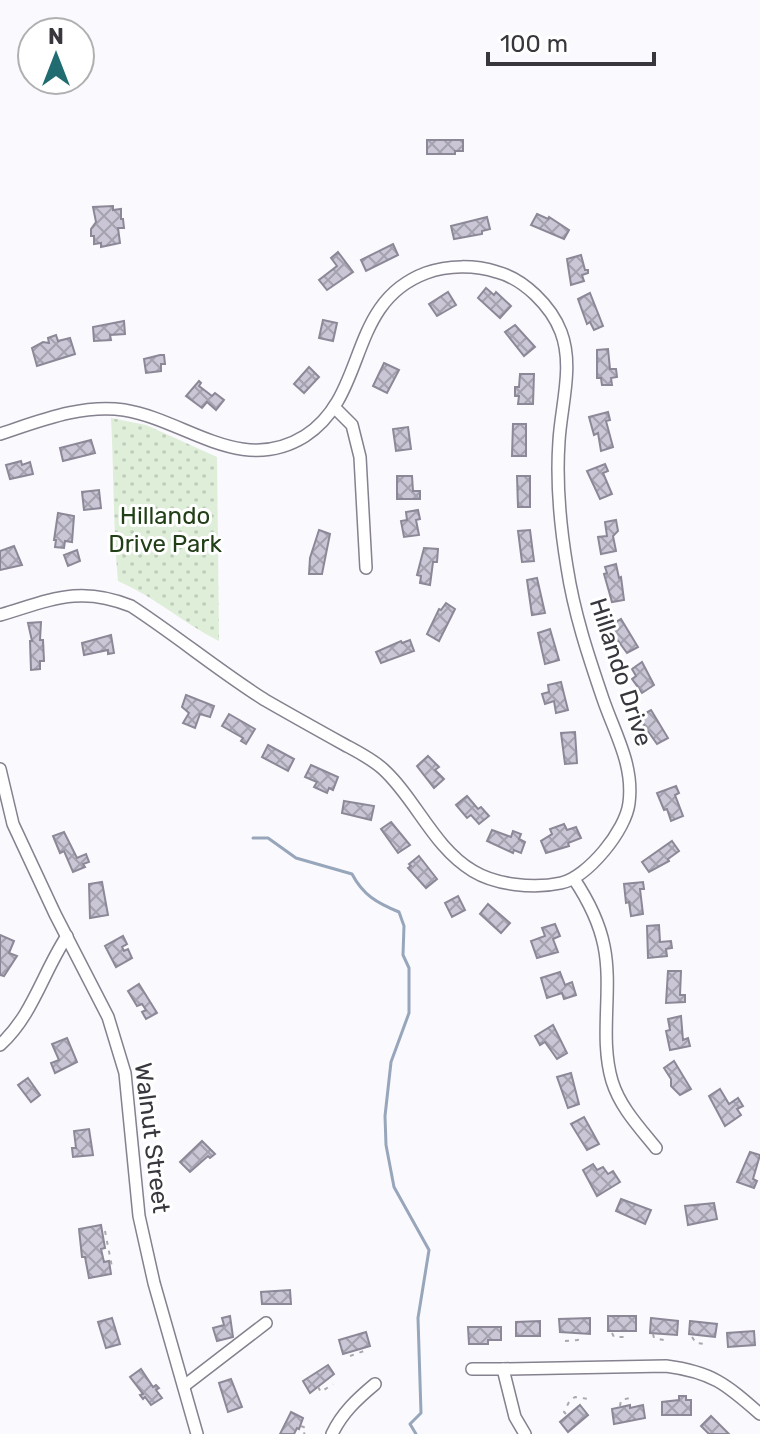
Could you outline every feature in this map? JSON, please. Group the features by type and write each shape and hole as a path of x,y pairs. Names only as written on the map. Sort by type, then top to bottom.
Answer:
{"street":[{"name":"Hillando Drive","path":"0,434 78,410 122,410 163,421 221,446 266,450 286,445 306,435 334,407 379,306 400,287 430,271 450,267 474,268 510,276 526,286 560,327 567,368 557,484 568,572 582,639 627,759 630,791 627,815 619,831 574,879"},
{"path":"334,407 352,425 360,457 366,568"},
{"path":"0,615 75,595 110,597 131,606 263,698 383,769 438,838 468,868 497,881 533,885 574,879 593,912 605,949 606,1043 612,1079 622,1105 656,1148"},
{"name":"Walnut Street","path":"0,769 13,824 108,1017 125,1073 139,1216 154,1283 197,1434"},
{"path":"0,1045 25,1017 67,936"},
{"path":"184,1386 266,1323"},
{"path":"472,1369 666,1366 687,1369 711,1376 760,1414"},
{"path":"503,1369 515,1417 525,1434"},
{"path":"332,1434 338,1421 356,1400 375,1384"}],"path":[{"path":"105,1231 112,1267"},
{"path":"612,1333 614,1337 625,1337"},
{"path":"653,1334 654,1338 668,1341"},
{"path":"565,1341 578,1340 579,1336"},
{"path":"692,1337 696,1343 705,1344"},
{"path":"350,1356 364,1351 364,1348"},
{"path":"318,1387 321,1392 333,1384"},
{"path":"566,1414 570,1400 575,1397 589,1399"},
{"path":"620,1406 621,1400 634,1397"},
{"path":"301,1426 306,1428 304,1434"}],"green space":[{"name":"Hillando Drive Park","path":"111,418 146,425 217,457 219,641 118,581"}],"building":[{"path":"427,140 463,140 463,151 427,154"},
{"path":"113,206 113,210 121,209 123,219 124,228 118,228 120,243 101,247 101,243 94,244 94,236 91,236 96,222 93,207"},
{"path":"537,214 549,217 569,230 564,239 531,225"},
{"path":"487,217 490,229 482,231 482,234 454,239 451,226"},
{"path":"393,244 398,255 366,271 361,260"},
{"path":"338,252 353,272 327,290 319,280 337,266 331,258"},
{"path":"581,255 588,273 582,275 584,281 571,285 567,259"},
{"path":"486,288 494,295 496,292 511,306 500,318 478,298"},
{"path":"448,292 456,305 437,316 429,304"},
{"path":"590,293 603,326 594,330 590,322 587,324 578,299"},
{"path":"323,320 337,323 333,341 319,338"},
{"path":"124,321 125,334 110,335 111,340 94,341 93,327"},
{"path":"515,325 535,347 524,356 505,332"},
{"path":"56,335 58,341 70,338 75,354 37,366 32,348 43,342 49,343 48,338"},
{"path":"608,349 610,369 616,369 617,377 611,378 612,385 602,385 601,378 597,378 597,350"},
{"path":"164,355 165,364 161,364 161,371 146,373 144,359"},
{"path":"384,363 399,370 387,393 373,386"},
{"path":"309,367 319,377 304,393 294,384"},
{"path":"520,374 534,374 533,404 518,404 515,387 519,387"},
{"path":"199,381 199,386 212,396 215,393 224,400 216,410 207,402 202,408 186,396"},
{"path":"608,412 610,420 606,421 613,447 601,451 598,433 594,435 589,417"},
{"path":"513,424 526,424 526,456 512,456"},
{"path":"408,427 411,449 396,451 393,429"},
{"path":"91,440 95,453 63,461 60,448"},
{"path":"21,461 22,465 30,462 33,474 10,479 6,465"},
{"path":"605,464 608,471 603,473 612,494 600,499 587,471"},
{"path":"397,476 412,476 413,491 420,491 420,499 397,499"},
{"path":"517,476 530,476 530,507 518,507"},
{"path":"99,490 101,508 84,510 82,492"},
{"path":"418,510 419,535 404,537 401,521 407,520 406,512"},
{"path":"58,513 74,516 72,542 65,541 64,548 55,547"},
{"path":"616,520 618,531 613,536 616,551 601,554 598,537 607,536 605,522"},
{"path":"319,530 330,534 322,574 309,574 310,558"},
{"path":"530,530 534,561 522,562 518,531"},
{"path":"14,546 22,565 0,570 0,551"},
{"path":"424,548 438,549 430,585 420,583 421,576 417,575"},
{"path":"77,550 80,561 68,566 64,555"},
{"path":"616,564 624,600 612,602 604,574 607,573 605,567"},
{"path":"537,578 545,613 532,615 527,580"},
{"path":"446,603 455,609 439,641 427,634 439,609"},
{"path":"621,619 638,647 627,653 608,627"},
{"path":"41,622 44,661 40,661 40,669 31,670 32,641 28,623"},
{"path":"550,629 559,660 545,664 538,633"},
{"path":"111,635 114,653 108,654 108,650 84,655 82,643"},
{"path":"410,640 414,651 381,663 376,652"},
{"path":"642,662 654,685 642,693 632,679 636,676 632,669"},
{"path":"561,682 568,710 556,713 554,701 545,704 542,694 549,692 548,685"},
{"path":"186,695 214,706 210,717 200,714 195,728 183,723 189,713 182,707"},
{"path":"651,710 668,738 657,744 638,717"},
{"path":"229,714 255,729 246,744 241,741 243,738 222,726"},
{"path":"575,732 577,763 565,764 561,733"},
{"path":"268,745 294,759 288,771 262,757"},
{"path":"428,756 439,767 435,770 444,779 434,788 417,766"},
{"path":"311,765 338,777 333,790 329,788 327,793 314,787 317,782 305,777"},
{"path":"676,786 679,793 675,795 683,816 671,821 657,793"},
{"path":"467,796 489,816 479,824 471,815 467,818 456,805"},
{"path":"344,801 374,806 371,820 342,813"},
{"path":"391,822 410,845 398,853 381,829"},
{"path":"564,824 567,830 576,827 581,838 568,843 569,846 546,853 541,841 552,834 550,829"},
{"path":"492,830 511,837 513,831 521,834 519,839 525,842 521,853 514,850 513,853 487,841"},
{"path":"64,832 77,858 86,854 89,862 73,872 53,836"},
{"path":"672,841 679,851 669,861 649,872 642,862"},
{"path":"419,856 437,879 426,888 408,868"},
{"path":"102,882 108,915 90,918 89,884"},
{"path":"643,882 644,889 640,889 643,914 631,916 624,884"},
{"path":"458,896 465,910 452,917 445,903"},
{"path":"488,904 510,923 501,933 480,914"},
{"path":"555,924 560,936 553,939 558,952 537,958 531,941 545,936 542,928"},
{"path":"659,925 660,942 671,941 672,948 666,949 667,956 648,958 647,926"},
{"path":"0,935 14,941 9,953 17,956 4,976 0,975"},
{"path":"123,936 127,944 122,947 124,951 128,949 132,958 116,967 105,946"},
{"path":"668,971 681,971 680,995 685,995 685,1002 666,1003"},
{"path":"560,972 565,985 572,982 576,995 564,999 562,993 547,998 541,978"},
{"path":"139,984 157,1013 146,1019 142,1012 146,1010 142,1004 137,1006 128,991"},
{"path":"681,1016 683,1040 688,1038 690,1046 670,1050 666,1031 670,1030 668,1019"},
{"path":"553,1025 567,1053 557,1059 545,1042 540,1045 535,1036"},
{"path":"67,1038 77,1062 55,1073 51,1063 59,1060 52,1044"},
{"path":"674,1061 691,1089 680,1095 671,1086 671,1079 664,1068"},
{"path":"571,1073 579,1104 568,1108 557,1077"},
{"path":"28,1078 40,1095 31,1102 18,1085"},
{"path":"720,1089 729,1104 738,1098 743,1106 737,1109 741,1115 725,1126 709,1096"},
{"path":"584,1117 599,1144 587,1150 571,1124"},
{"path":"89,1129 93,1155 73,1157 72,1148 76,1148 74,1131"},
{"path":"202,1141 215,1154 210,1158 208,1156 190,1172 180,1162"},
{"path":"750,1152 760,1155 753,1179 757,1181 754,1188 737,1182"},
{"path":"593,1164 597,1170 603,1167 608,1174 613,1171 620,1182 597,1196 583,1170"},
{"path":"621,1199 651,1210 645,1224 616,1211"},
{"path":"714,1203 717,1219 688,1225 685,1206"},
{"path":"101,1225 105,1248 101,1249 104,1262 109,1261 111,1274 89,1278 85,1257 82,1257 79,1229"},
{"path":"290,1290 291,1304 262,1304 261,1292"},
{"path":"230,1316 233,1337 217,1341 213,1328 224,1325 222,1318"},
{"path":"608,1316 636,1316 636,1331 608,1331"},
{"path":"112,1318 120,1344 106,1348 98,1322"},
{"path":"590,1318 590,1334 560,1332 559,1319"},
{"path":"651,1318 678,1321 677,1335 650,1333"},
{"path":"540,1321 540,1336 516,1336 516,1322"},
{"path":"690,1321 717,1324 715,1337 689,1334"},
{"path":"468,1327 501,1327 501,1340 469,1344"},
{"path":"754,1331 755,1345 728,1347 727,1333"},
{"path":"366,1332 370,1346 343,1354 339,1340"},
{"path":"328,1365 334,1374 310,1393 303,1381"},
{"path":"141,1369 153,1387 156,1385 159,1388 156,1390 162,1398 151,1405 140,1395 143,1394 130,1377"},
{"path":"231,1379 242,1407 228,1412 219,1383"},
{"path":"679,1396 691,1400 691,1415 662,1415 662,1402 679,1400"},
{"path":"580,1405 588,1415 568,1432 560,1422"},
{"path":"630,1405 630,1408 643,1405 645,1418 614,1424 612,1409"},
{"path":"291,1412 303,1418 299,1429 294,1434 280,1434"},
{"path":"711,1416 729,1434 709,1434 701,1426"}],"waterway":[{"path":"253,838 268,838 296,858 352,874 371,898 399,912 404,926 403,955 409,968 409,1013 391,1062 385,1116 386,1145 394,1187 429,1250 418,1318 421,1413 410,1424 416,1434"}]}
